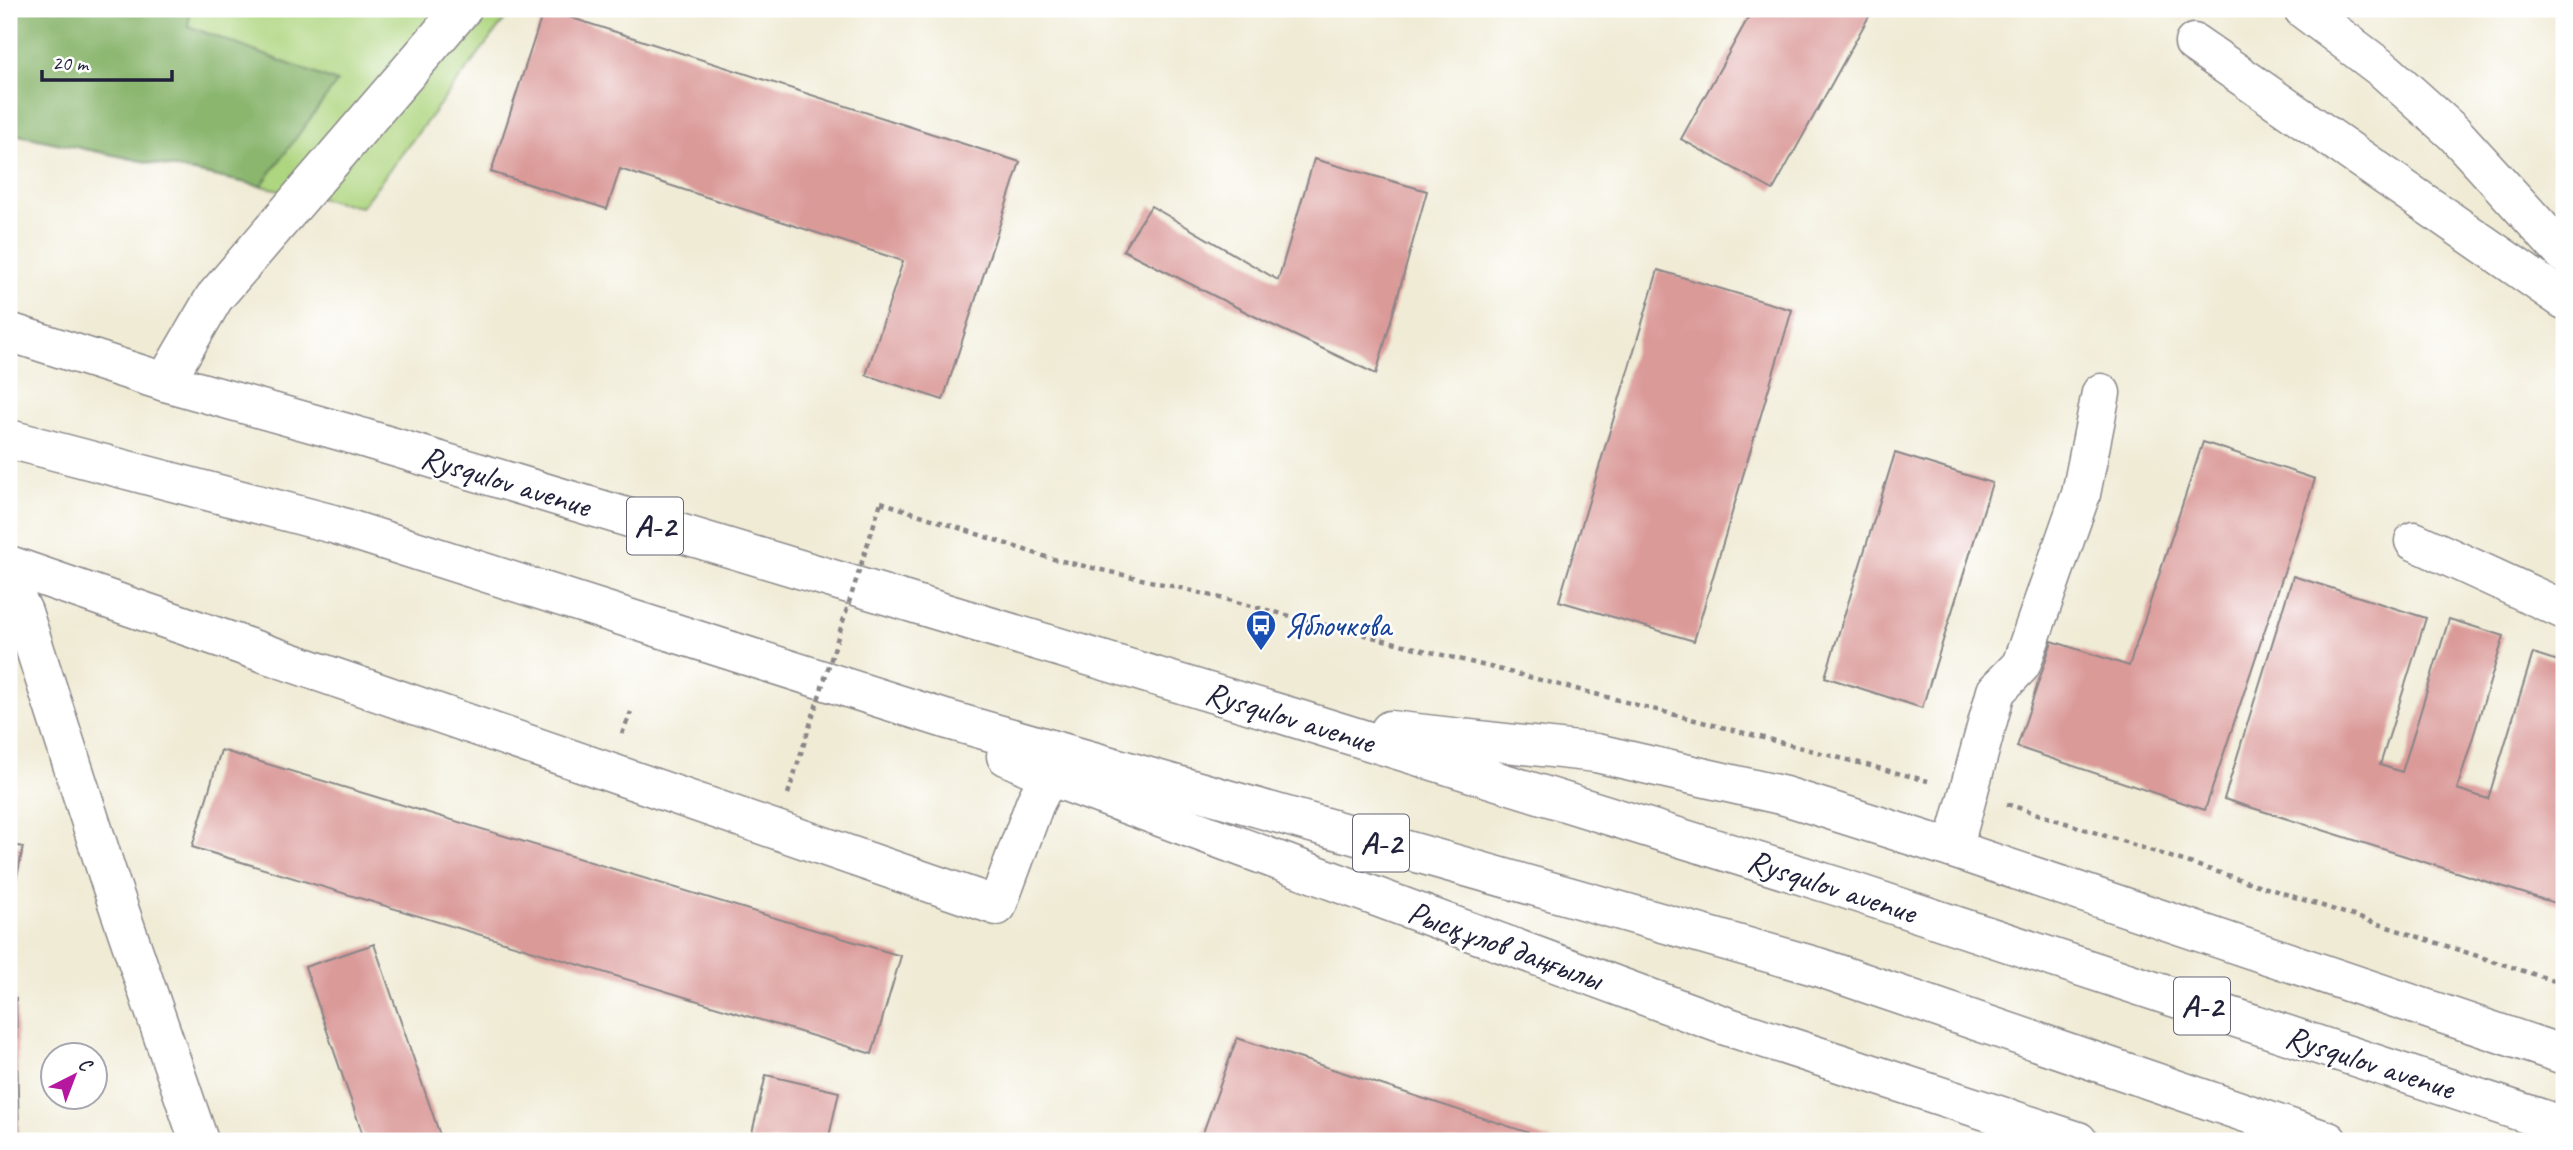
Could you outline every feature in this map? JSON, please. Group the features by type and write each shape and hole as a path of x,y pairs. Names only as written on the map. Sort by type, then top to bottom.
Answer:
{"main road":[{"path":"165,382 214,298 462,9"},
{"path":"2303,9 2385,71 2454,133 2564,254"},
{"path":"2194,43 2564,300"},
{"name":"Rysqulov avenue","path":"9,332 165,382 346,433 1301,720 1839,887 2564,1126"},
{"path":"1953,849 1996,691 2021,665 2081,494 2101,393"},
{"name":"A-2","path":"9,439 333,524 945,719 1818,967 2328,1141"},
{"path":"2414,541 2564,610"},
{"path":"9,565 997,906 1035,803 1049,776"},
{"path":"9,584 23,612 111,885 198,1141"},
{"name":"Рысқұлов даңғылы","path":"945,719 1010,758 1049,776 1726,1026 2078,1141"},
{"path":"1301,720 1595,752 1785,796 1953,849 2564,1055"}],"path":[{"path":"788,794 881,502 1049,558"},
{"path":"621,735 631,712"}],"green space":[{"path":"9,9 513,9 361,207 9,133"},
{"path":"9,9 191,9 188,26 337,82 261,186 9,133"}],"building":[{"path":"544,9 1020,162 943,400 866,375 903,261 620,169 607,209 491,172"},
{"path":"1753,9 1873,9 1773,190 1681,139"},
{"path":"1314,159 1427,191 1376,374 1123,250 1151,206 1278,280"},
{"path":"1658,270 1792,310 1694,641 1559,601"},
{"path":"2203,442 2315,479 2205,810 2017,747 2052,641 2129,666"},
{"path":"1895,453 1992,483 1922,708 1825,677"},
{"path":"2293,576 2426,618 2380,765 2402,772 2449,619 2504,636 2457,789 2488,799 2533,653 2564,663 2564,906 2224,799"},
{"path":"221,750 901,956 872,1054 192,847"},
{"path":"9,844 23,847 10,911 9,911"},
{"path":"374,944 442,1141 365,1141 305,967"},
{"path":"16,998 19,1141 9,1141 9,999"},
{"path":"1237,1038 1554,1141 1200,1141"},
{"path":"766,1075 839,1092 828,1141 750,1141"}],"place":[{"name":"Яблочкова","path":"1261,652"}]}
